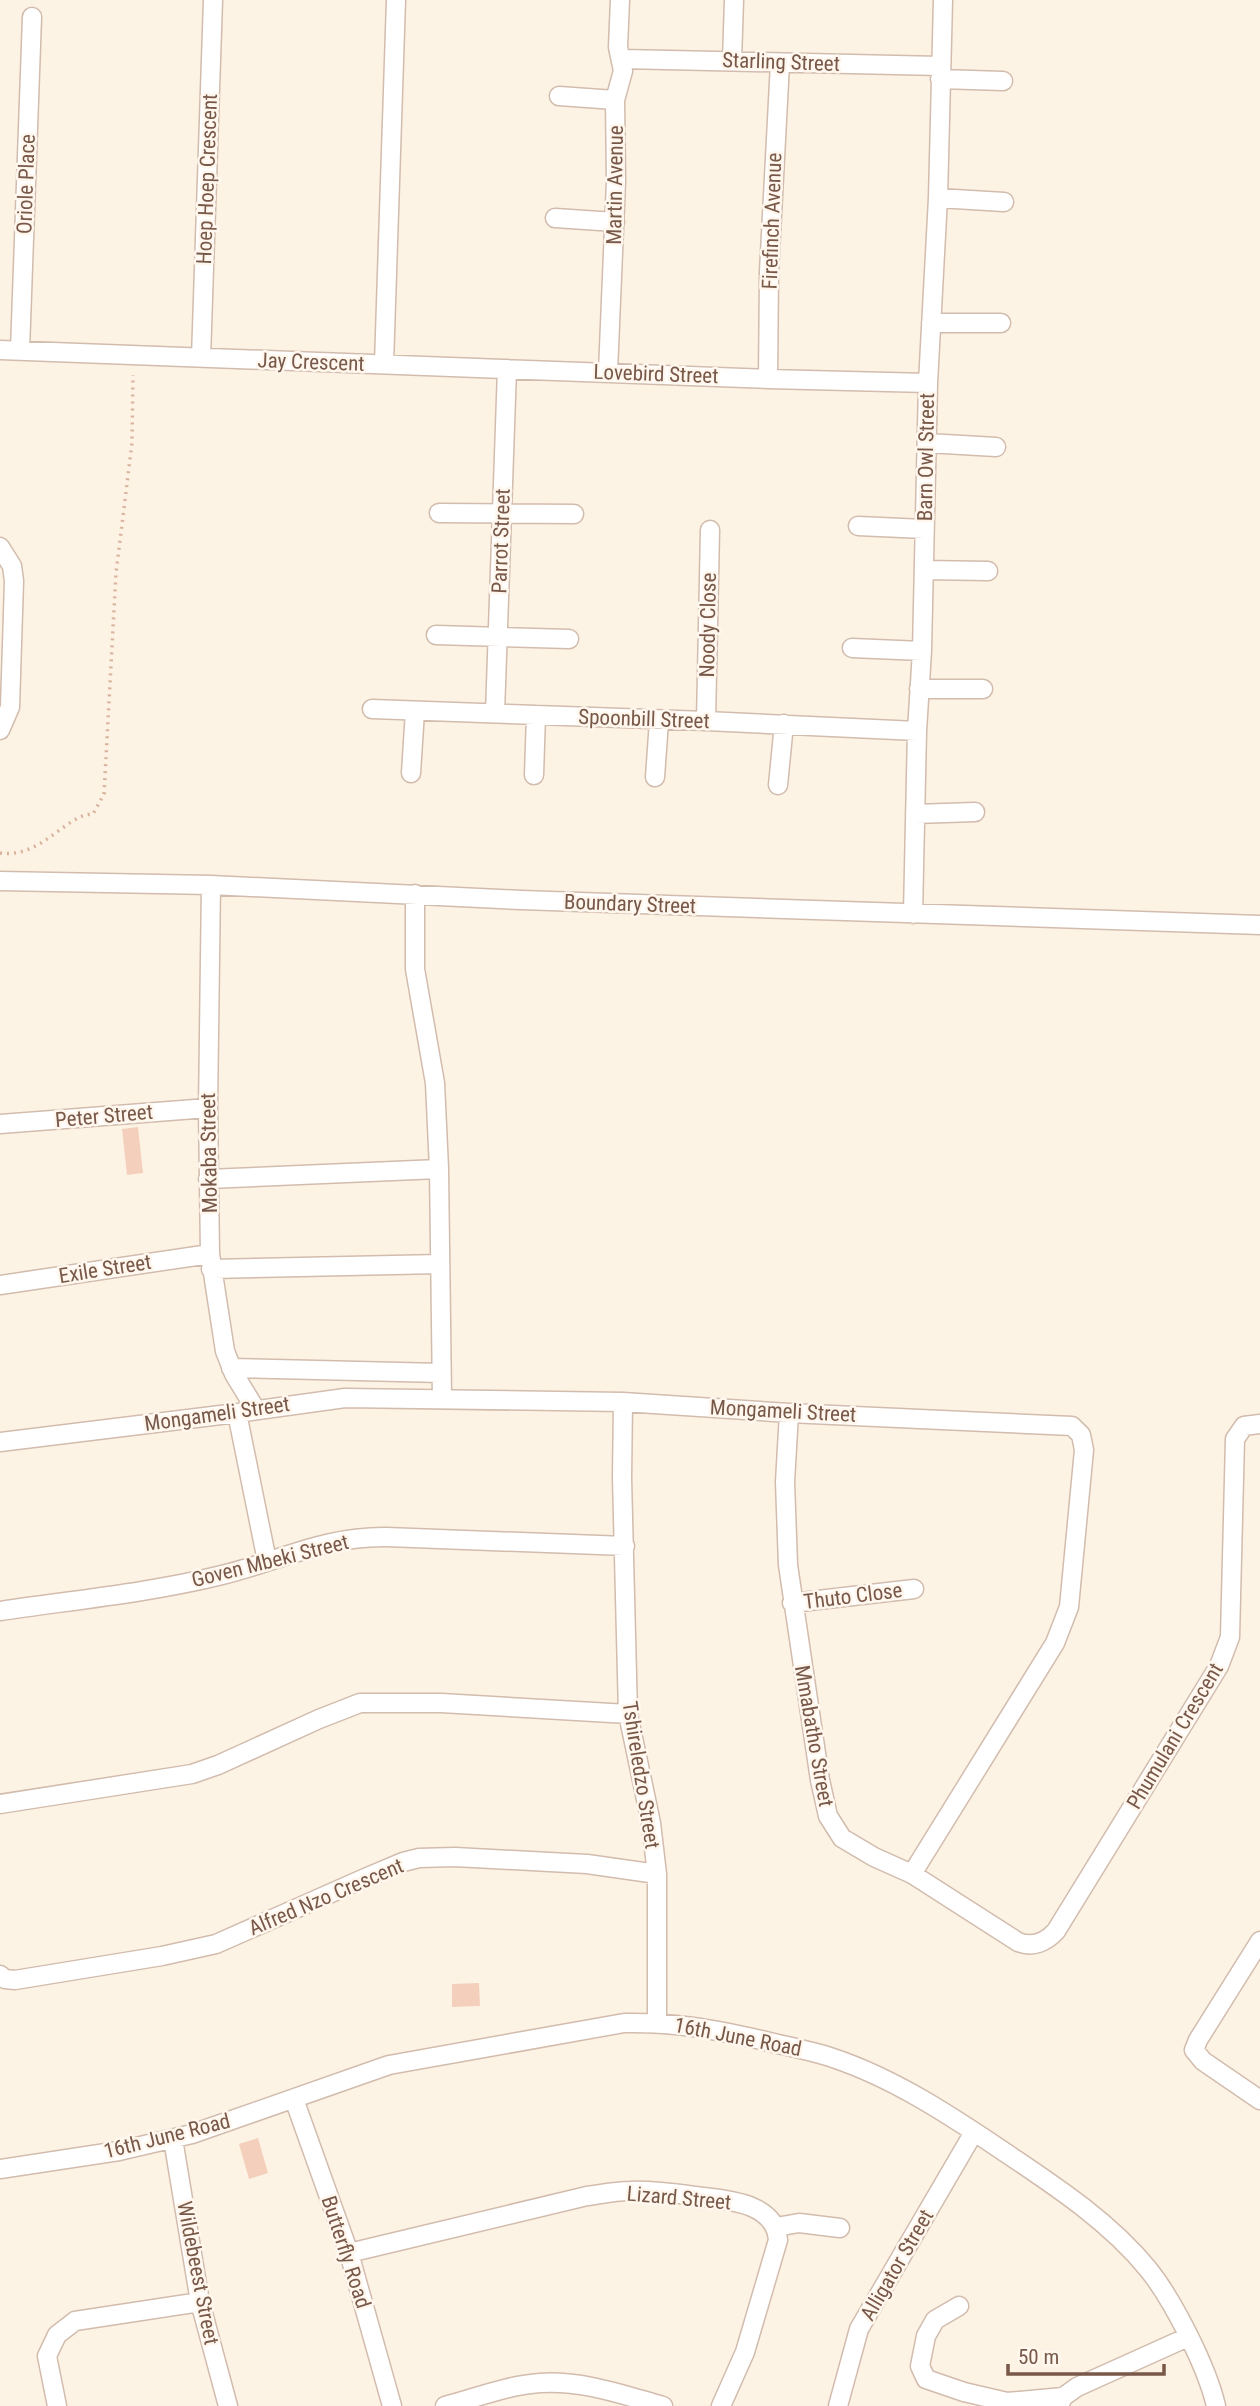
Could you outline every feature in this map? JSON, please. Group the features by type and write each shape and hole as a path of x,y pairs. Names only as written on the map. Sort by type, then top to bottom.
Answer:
{"street":[{"name":"Hoep Hoep Crescent","path":"201,358 213,0"},
{"name":"Jay Crescent","path":"0,350 384,364 396,0"},
{"name":"Martin Avenue","path":"608,372 615,222 615,100 621,80 622,59 618,47 620,0"},
{"path":"732,61 734,0"},
{"name":"Barn Owl Street","path":"913,914 928,383 938,198 943,0"},
{"name":"Oriole Place","path":"20,351 32,17"},
{"name":"Starling Street","path":"622,59 780,63 940,73 1003,80"},
{"name":"Firefinch Avenue","path":"768,379 769,272 780,63"},
{"path":"559,96 615,100"},
{"path":"938,198 1004,202"},
{"path":"555,218 615,222"},
{"path":"931,323 1001,323"},
{"name":"Lovebird Street","path":"384,364 928,383"},
{"name":"Parrot Street","path":"495,713 507,369"},
{"path":"927,443 996,447"},
{"path":"439,513 574,514"},
{"path":"858,526 925,529"},
{"name":"Noody Close","path":"706,721 710,530"},
{"path":"0,547 12,566 14,580 10,707 0,730"},
{"path":"924,570 988,571"},
{"path":"436,635 569,639"},
{"path":"852,648 922,651"},
{"path":"919,689 983,689"},
{"name":"Spoonbill Street","path":"372,709 917,731"},
{"path":"411,773 415,711"},
{"path":"534,775 536,715"},
{"path":"655,778 659,721"},
{"path":"778,785 784,724"},
{"path":"915,814 975,812"},
{"name":"Boundary Street","path":"0,880 1260,925"},
{"name":"Mokaba Street","path":"211,886 208,1108 210,1261 225,1351 231,1368 257,1410"},
{"path":"415,894 415,969 435,1083 442,1398"},
{"name":"Peter Street","path":"0,1124 208,1108"},
{"path":"208,1179 439,1169"},
{"name":"Exile Street","path":"0,1285 210,1261 440,1264"},
{"path":"231,1368 441,1373"},
{"name":"Mongameli Street","path":"0,1442 345,1398 623,1402 789,1413 1065,1425 1077,1429 1084,1442 1069,1607 1063,1624 1055,1643 912,1874"},
{"name":"Tshireledzo Street","path":"623,1402 622,1478 628,1714 651,1822 657,1874 657,2022"},
{"path":"237,1413 267,1561"},
{"name":"Mmabatho Street","path":"789,1413 785,1530 792,1603 828,1816 842,1838 874,1857 912,1874 1018,1942 1030,1945"},
{"name":"Phumulani Crescent","path":"1030,1945 1046,1940 1056,1931 1222,1659 1230,1637 1235,1439 1244,1426 1260,1424"},
{"name":"Goven Mbeki Street","path":"0,1611 192,1582 307,1547 373,1537 625,1546"},
{"name":"Thuto Close","path":"792,1603 914,1589"},
{"path":"0,1804 192,1774 360,1703 442,1703 628,1714"},
{"name":"Alfred Nzo Crescent","path":"0,1975 5,1979 15,1980 162,1956 216,1944 365,1878 419,1858 456,1857 587,1864 657,1874"},
{"path":"1260,1941 1194,2050 1197,2056 1260,2099"},
{"name":"16th June Road","path":"0,2169 119,2151 173,2139 215,2127 389,2065 624,2023 657,2022 702,2026 833,2058 899,2087 974,2132 1049,2182 1124,2244 1148,2269 1164,2291 1188,2337 1216,2406"},
{"name":"Butterfly Road","path":"294,2099 349,2253 392,2406"},
{"name":"Alligator Street","path":"838,2406 859,2329 974,2132"},
{"name":"Wildebeest Street","path":"173,2139 200,2302 228,2406"},
{"name":"Lizard Street","path":"349,2253 587,2196 625,2191 663,2192 742,2203 764,2214 776,2227"},
{"path":"722,2406 745,2352 771,2266 778,2240 776,2227 799,2223 840,2228"},
{"path":"57,2406 47,2356 57,2335 75,2321 200,2302"},
{"path":"959,2306 935,2320 926,2336 920,2366 926,2379 964,2392 1007,2402 1061,2402 1077,2387 1188,2337"},
{"path":"445,2406 518,2386 541,2383 592,2387 663,2406"}],"path":[{"path":"0,853 29,849 44,842 90,814 104,794 116,573 132,443 134,355"}],"building":[{"path":"138,1127 143,1173 127,1175 122,1129"},
{"path":"479,1983 480,2006 452,2007 452,1984"},
{"path":"258,2138 268,2173 249,2179 239,2144"}]}
